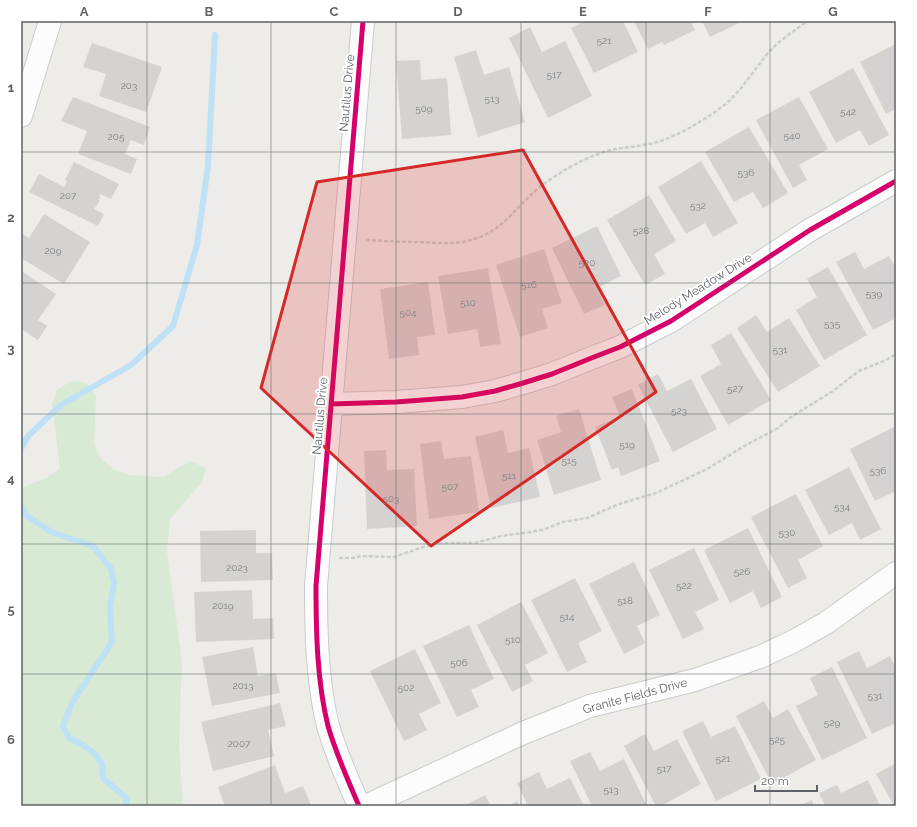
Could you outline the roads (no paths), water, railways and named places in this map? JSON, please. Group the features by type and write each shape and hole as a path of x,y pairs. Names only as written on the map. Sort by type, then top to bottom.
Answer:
{"street":[{"path":"21,116 50,21"},
{"name":"Nautilus Drive","path":"359,806 338,758 328,726 322,696 316,626 316,586 363,21"},
{"name":"Melody Meadow Drive","path":"331,404 396,402 462,397 495,391 552,374 620,347 670,321 810,230 896,181"},
{"name":"Granite Fields Drive","path":"366,806 522,733 590,706 695,680 736,667 765,655 826,623 896,573"}],"waterway":[{"path":"21,449 28,436 61,405 131,365 173,326 197,245 208,166 215,35"},
{"path":"21,505 26,515 51,532 93,546 111,569 114,583 110,608 112,642 72,703 63,726 69,738 83,745 96,755 102,764 103,778 126,798 126,806"}]}
